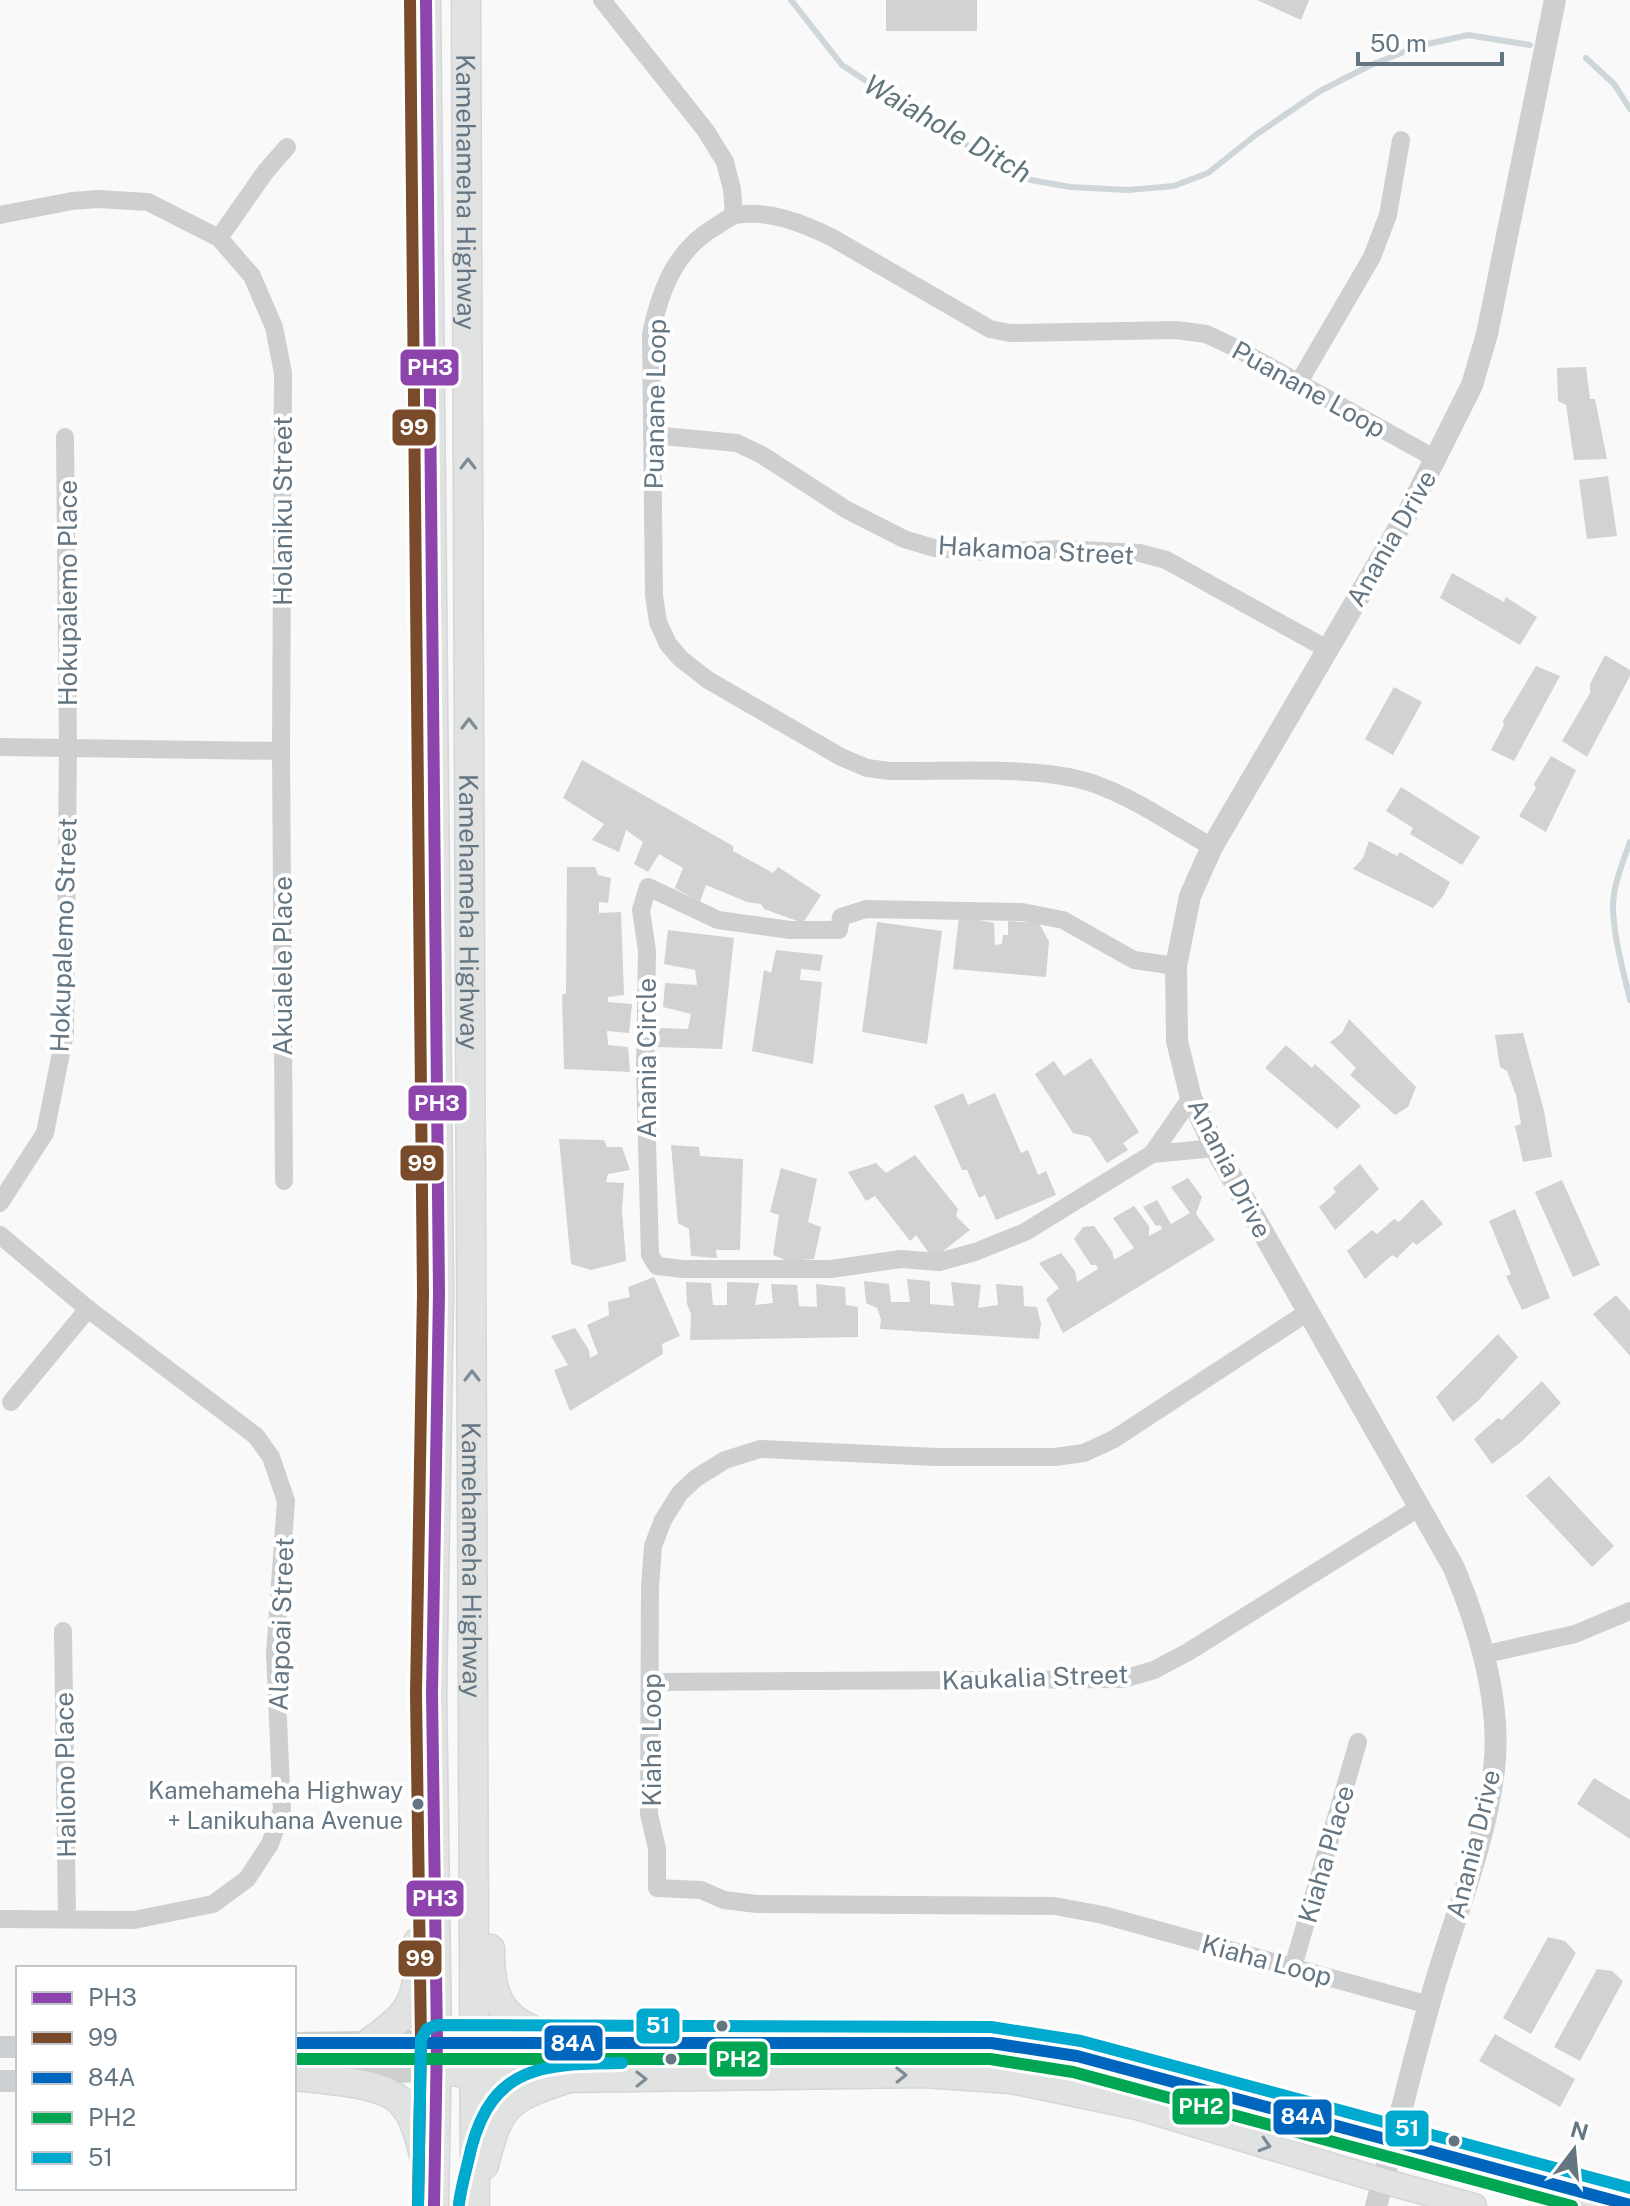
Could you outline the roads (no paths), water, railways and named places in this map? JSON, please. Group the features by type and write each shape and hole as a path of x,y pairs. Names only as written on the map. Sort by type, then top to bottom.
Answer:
{"main road":[{"name":"Kamehameha Highway","path":"426,0 439,1277 432,1693 437,2041 434,2197"},
{"name":"Kamehameha Highway","path":"466,0 475,2203"},
{"path":"473,1610 491,1829 490,1976 495,1995 518,2023 536,2033 570,2043"},
{"path":"370,2042 401,2019 414,1994 418,1971 417,1911 432,1693"},
{"path":"437,2041 991,2043 1028,2047 1077,2056 1630,2205"},
{"path":"436,2071 563,2080 923,2075 1011,2081 1137,2107 1474,2206"},
{"path":"296,2075 372,2087 396,2096 405,2106 417,2132 434,2197"},
{"path":"475,2203 492,2134 504,2109 533,2090 563,2080"}],"street":[{"path":"602,0 706,131 725,162 734,215"},
{"name":"Anania Drive","path":"1376,2206 1429,2005 1475,1857 1494,1769 1494,1717 1473,1614 1454,1568 1215,1148 1191,1098 1177,1041 1176,966 1190,896 1212,847 1410,509 1472,385 1487,334 1554,11"},
{"path":"1299,382 1372,257 1388,215 1401,140"},
{"path":"219,238 266,171 287,147"},
{"name":"Holaniku Street","path":"0,215 72,201 148,202 219,238 252,276 274,327 283,373 281,751"},
{"name":"Puanane Loop","path":"1212,847 1133,802 1093,784 1065,776 867,768 841,757 708,680 681,659 668,644 658,622 654,595 651,334 659,300 674,269 698,236 734,215 759,214 804,224 990,329 1010,333 1176,330 1206,334 1436,459"},
{"name":"Hakamoa Street","path":"652,435 737,443 762,455 847,510 904,539 934,548 987,552 1092,550 1140,553 1166,560 1327,649"},
{"name":"Hokupalemo Place","path":"65,437 68,473 68,748"},
{"path":"0,747 281,751"},
{"name":"Hokupalemo Street","path":"0,1203 45,1133 65,1033 68,748"},
{"name":"Akualele Place","path":"281,751 284,1181"},
{"name":"Anania Circle","path":"1176,966 1134,960 1063,920 1022,912 866,909 841,917 839,930 790,930 718,920 648,887 641,910 647,951 645,1069 647,1237 650,1255 657,1266 683,1269 831,1269 901,1259 939,1262 975,1252 1025,1232 1152,1154 1191,1098"},
{"name":"Anania Circle","path":"1152,1154 1215,1148"},
{"name":"Alapoai Street","path":"0,1235 88,1309 256,1436 271,1457 286,1501 275,1653 282,1810 270,1844 247,1879 213,1904 171,1915 134,1920 0,1919"},
{"path":"11,1402 88,1309"},
{"name":"Kiaha Loop","path":"1308,1312 1114,1439 1084,1453 1055,1457 937,1457 760,1449 725,1460 696,1478 680,1493 663,1520 653,1546 649,1814 657,1849 657,1888 701,1890 724,1900 757,1904 1055,1906 1103,1915 1429,2005"},
{"name":"Kaukalia Street","path":"651,1682 1123,1679 1154,1670 1188,1652 1420,1507"},
{"path":"1482,1655 1575,1634 1630,1611"},
{"name":"Hailono Place","path":"63,1631 67,1919"},
{"name":"Kiaha Place","path":"1293,1967 1358,1742"},
{"path":"296,2043 437,2041"},
{"path":"296,2075 436,2071"}],"waterway":[{"name":"Waiahole Ditch","path":"791,0 842,65 989,158 1031,180 1070,187 1128,190 1174,186 1208,173 1257,134 1320,91 1371,65 1419,46 1468,35 1530,45"},
{"name":"Waiahole Ditch","path":"1586,58 1614,84 1630,109"},
{"name":"Waiahole Ditch","path":"1630,842 1617,880 1613,904 1630,1000"}],"place":[{"name":"Kamehameha Highway + Lanikuhana Avenue","path":"418,1804"}]}
